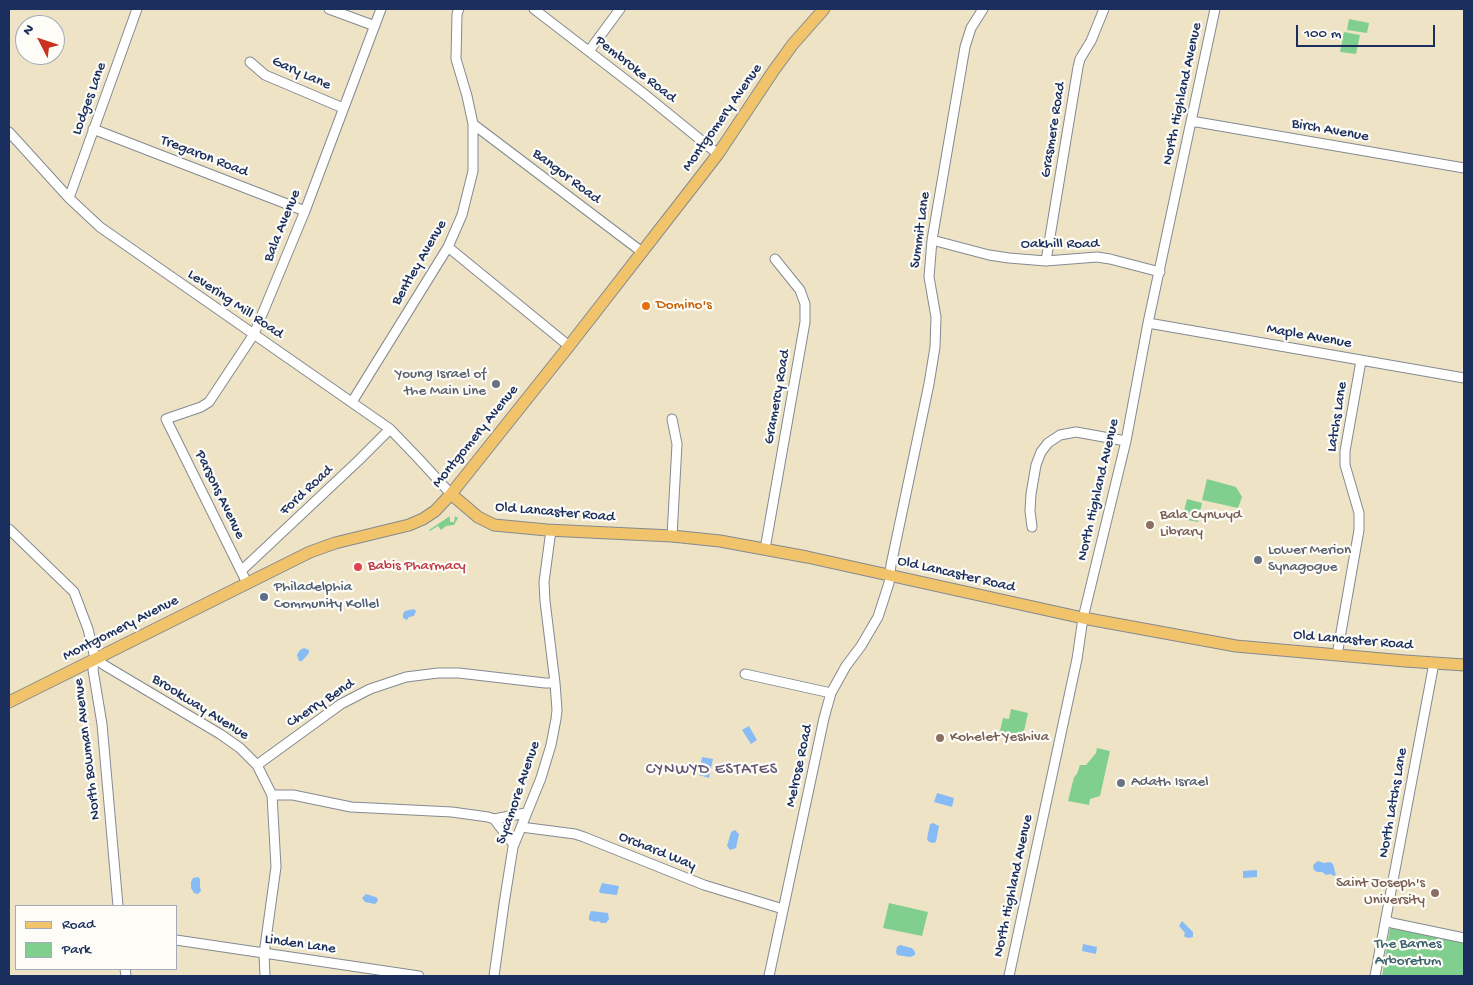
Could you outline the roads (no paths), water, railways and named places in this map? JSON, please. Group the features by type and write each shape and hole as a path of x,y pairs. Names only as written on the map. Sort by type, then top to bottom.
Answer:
{"main road":[{"name":"Montgomery Avenue","path":"9,702 247,582 321,547 418,522 435,511 451,494 569,346 718,154 793,44 824,9"},
{"name":"Old Lancaster Road","path":"451,494 478,517 489,523 520,528 672,536 720,541 890,575 1083,618 1236,646 1464,665"}],"street":[{"name":"Lodges Lane","path":"69,198 137,9"},
{"path":"329,9 375,26"},
{"name":"Bala Avenue","path":"166,419 202,407 209,402 254,334 305,211 381,9"},
{"name":"Bentley Avenue","path":"352,402 448,247 462,215 473,170 472,124 467,96 456,59 457,14 459,9"},
{"name":"Pembroke Road","path":"534,9 718,154"},
{"path":"589,51 620,9"},
{"name":"Summit Lane","path":"890,575 935,347 936,317 929,277 932,240 965,47 971,28 982,9"},
{"name":"Grasmere Road","path":"1046,261 1080,58 1091,41 1104,9"},
{"name":"North Highland Avenue","path":"1010,976 1077,659 1083,618 1126,441 1148,323 1215,9"},
{"name":"Gary Lane","path":"250,62 265,75 343,108"},
{"name":"Birch Avenue","path":"1191,122 1464,168"},
{"name":"Bangor Road","path":"472,124 642,252"},
{"name":"Tregaron Road","path":"93,129 305,211"},
{"name":"Levering Mill Road","path":"9,132 69,198 100,227 390,429 451,494"},
{"name":"Oakhill Road","path":"932,240 1002,257 1046,261 1097,257 1160,272"},
{"path":"448,247 569,346"},
{"name":"Gramercy Road","path":"765,549 805,322 805,304 800,290 775,259"},
{"name":"Maple Avenue","path":"1148,323 1464,378"},
{"name":"Latchs Lane","path":"1337,655 1358,530 1359,513 1345,465 1344,451 1361,360"},
{"name":"Parsons Avenue","path":"166,419 247,582"},
{"path":"672,419 677,444 672,536"},
{"name":"Ford Road","path":"241,571 390,429"},
{"path":"1032,526 1030,494 1036,465 1041,452 1048,443 1060,436 1076,432 1126,441"},
{"name":"North Bowman Avenue","path":"9,529 74,592 88,630 95,658 93,670 102,724 118,905"},
{"name":"Sycamore Avenue","path":"494,976 514,845 541,778 551,745 557,710 544,582 551,530"},
{"name":"Melrose Road","path":"769,976 824,718 837,680 861,646 878,617 890,575"},
{"name":"Brookway Avenue","path":"95,658 220,734 240,748 257,765 272,795 276,867 264,954 265,976"},
{"name":"North Latchs Lane","path":"1376,976 1434,663"},
{"name":"Cherry Bend","path":"257,765 341,704 370,689 406,677 438,673 459,673 555,683"},
{"path":"745,674 832,694"},
{"path":"272,795 294,795 352,807 452,812 494,819 526,813"},
{"path":"494,819 514,845"},
{"name":"Orchard Way","path":"521,827 584,837 704,885 783,909"},
{"path":"1387,921 1464,938"},
{"name":"Linden Lane","path":"178,940 419,976"}],"water":[{"path":"414,609 416,611 414,616 409,617 407,620 403,618 405,611"},
{"path":"304,648 309,650 309,653 302,661 299,661 297,655"},
{"path":"749,726 757,740 751,744 742,730"},
{"path":"702,757 713,759 709,778 699,775"},
{"path":"937,793 954,798 952,807 934,802"},
{"path":"933,823 939,826 936,842 933,843 927,839 930,824"},
{"path":"735,830 739,834 736,848 730,850 727,846 731,832"},
{"path":"1318,861 1333,864 1336,875 1326,875 1314,870 1314,864"},
{"path":"1257,870 1257,877 1243,878 1243,871"},
{"path":"198,877 200,879 201,891 198,894 194,893 191,888 191,882 193,878"},
{"path":"602,883 619,886 617,895 600,893"},
{"path":"366,894 376,897 378,899 377,902 375,904 365,902 362,898"},
{"path":"591,911 608,913 609,919 606,923 589,920"},
{"path":"1182,921 1193,932 1193,937 1184,936 1185,933 1179,926"},
{"path":"1083,944 1097,947 1096,954 1082,951"},
{"path":"900,945 912,948 915,955 910,957 897,955 897,947"}],"place":[{"name":"Domino's","path":"646,306"},
{"name":"Young Israel of the Main Line","path":"496,384"},
{"name":"Bala Cynwyd Library","path":"1150,525"},
{"name":"Lower Merion Synagogue","path":"1258,560"},
{"name":"Babis Pharmacy","path":"358,567"},
{"name":"Philadelphia Community Kollel","path":"264,597"},
{"name":"Kohelet Yeshiva","path":"940,738"},
{"name":"Adath Israel","path":"1121,783"},
{"name":"Saint Joseph's University","path":"1435,893"}],"district":[{"name":"CYNWYD ESTATES","path":"712,771"}],"park label":[{"name":"The Barnes Arboretum","path":"1408,954"}]}
